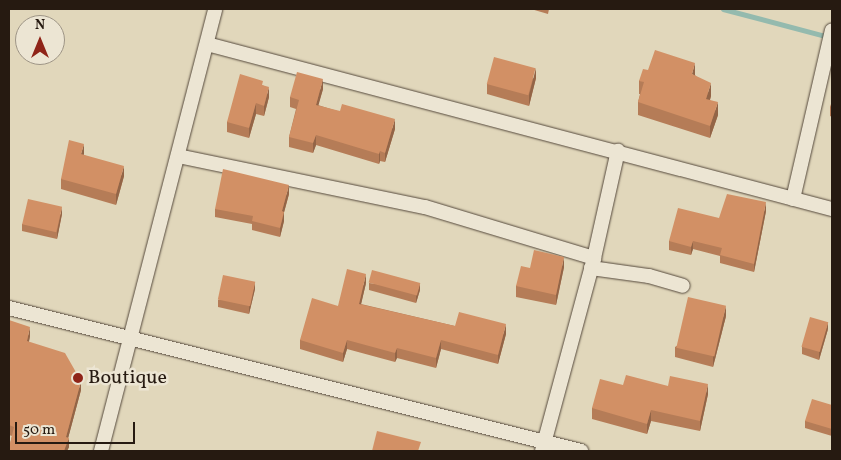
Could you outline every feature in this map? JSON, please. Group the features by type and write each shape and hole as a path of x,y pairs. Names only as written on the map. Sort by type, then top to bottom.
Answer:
{"street":[{"path":"101,451 215,9"},
{"path":"793,199 832,30"},
{"path":"207,44 832,209"},
{"path":"543,446 593,263 618,151"},
{"path":"178,156 425,207 593,263 683,286"},
{"path":"9,308 543,446 581,451"}],"building":[{"path":"655,50 695,63 692,74 711,83 706,99 718,102 710,126 638,102 644,82 639,81 643,69 648,70"},
{"path":"494,57 536,68 528,95 487,84"},
{"path":"297,72 323,79 316,105 340,111 342,104 395,119 385,153 380,151 379,154 316,135 313,143 289,137 299,100 290,97"},
{"path":"240,74 263,81 262,85 269,87 264,106 256,103 249,128 227,122"},
{"path":"69,140 84,144 81,154 124,166 116,194 61,179"},
{"path":"223,169 289,185 282,211 284,212 280,228 252,221 253,216 215,209"},
{"path":"727,194 766,202 754,264 720,255 722,248 693,241 691,247 669,241 678,208 719,218"},
{"path":"28,199 62,207 56,232 22,224"},
{"path":"534,250 564,257 556,295 516,286 521,266 530,268"},
{"path":"347,269 366,274 359,304 455,326 459,312 506,324 498,355 441,340 436,358 397,348 395,353 347,340 343,353 300,340 312,298 338,306"},
{"path":"372,270 420,283 417,295 369,283"},
{"path":"223,275 255,282 250,306 218,299"},
{"path":"688,297 726,306 714,356 676,348"},
{"path":"810,317 828,322 820,352 801,347"},
{"path":"9,320 30,327 27,341 65,353 81,381 66,437 69,438 64,451 9,451 14,427 9,425"},
{"path":"626,375 668,386 670,376 708,384 700,421 651,410 647,424 592,408 600,379 623,385"},
{"path":"812,399 832,405 832,429 805,421"},
{"path":"377,431 421,442 418,451 372,451"}],"waterway":[{"path":"723,9 829,37"}],"place":[{"name":"Boutique","path":"78,378"}]}
